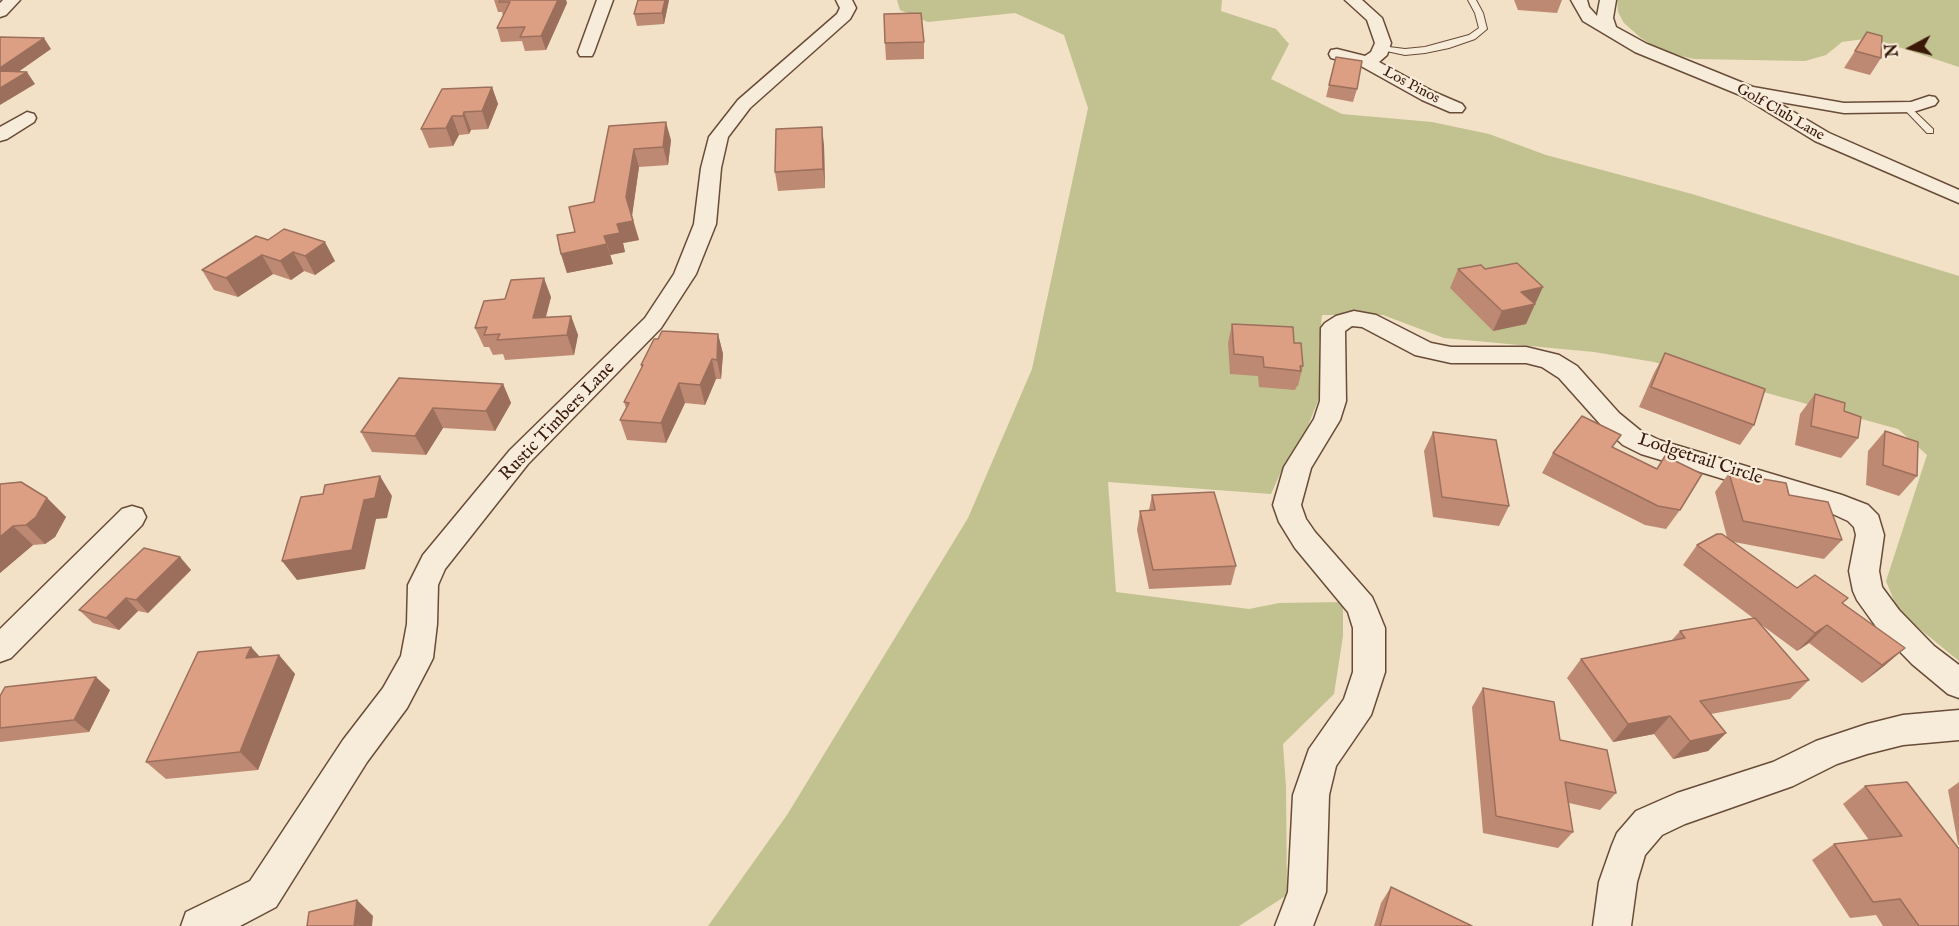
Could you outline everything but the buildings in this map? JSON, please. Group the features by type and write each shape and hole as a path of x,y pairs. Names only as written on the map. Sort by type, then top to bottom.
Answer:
{"street":[{"path":"0,12 12,0"},
{"path":"586,52 605,0"},
{"name":"Rustic Timbers Lane","path":"200,926 263,894 355,751 395,698 417,658 422,624 423,585 433,563 519,457 653,323 685,273 705,224 711,168 719,138 744,104 844,16 848,8 844,0"},
{"name":"Los Pinos","path":"1353,0 1374,18 1383,44 1378,55 1367,63"},
{"name":"Golf Club Lane","path":"1580,4 1589,18 1607,13 1652,53 1746,91 1822,138 1959,197"},
{"name":"Los Pinos","path":"1337,54 1367,63 1395,76 1428,96 1456,108"},
{"path":"1746,91 1844,108 1907,107 1929,100"},
{"path":"0,135 27,118"},
{"name":"Lodgetrail Circle","path":"1294,926 1307,892 1311,795 1322,760 1359,705 1369,672 1369,628 1361,606 1305,540 1293,522 1287,506 1290,485 1298,467 1327,420 1333,401 1333,328 1344,321 1354,318 1368,320 1424,349 1451,355 1526,355 1550,361 1568,372 1610,419 1632,438 1650,447 1832,502 1858,513 1868,523 1870,535 1864,572 1868,591 1888,619 1923,655 1959,684"},
{"path":"0,649 132,517"},
{"path":"1612,926 1618,882 1630,845 1649,823 1677,810 1782,775 1828,752 1867,739 1904,730 1959,725"}],"lane":[{"path":"1381,49 1405,52 1425,50 1472,37 1483,30 1479,12 1472,0"},
{"path":"1907,107 1930,131"}],"shaded area":[{"path":"897,0 1222,0 1221,11 1276,29 1289,44 1271,79 1342,114 1432,122 1489,134 1546,155 1692,194 1959,276 1959,661 1910,621 1895,603 1886,581 1927,455 1898,429 1654,362 1594,352 1444,338 1383,315 1322,315 1319,346 1320,396 1307,428 1285,463 1271,494 1108,482 1116,592 1249,609 1279,603 1343,602 1343,636 1334,694 1283,744 1286,787 1287,895 1239,926 708,926 787,815 968,518 1032,369 1088,108 1064,35 1015,13 928,22 900,10"},
{"path":"1617,0 1959,0 1959,67 1871,38 1842,42 1826,55 1805,61 1694,59 1663,52 1641,38 1624,23 1618,12"}]}
